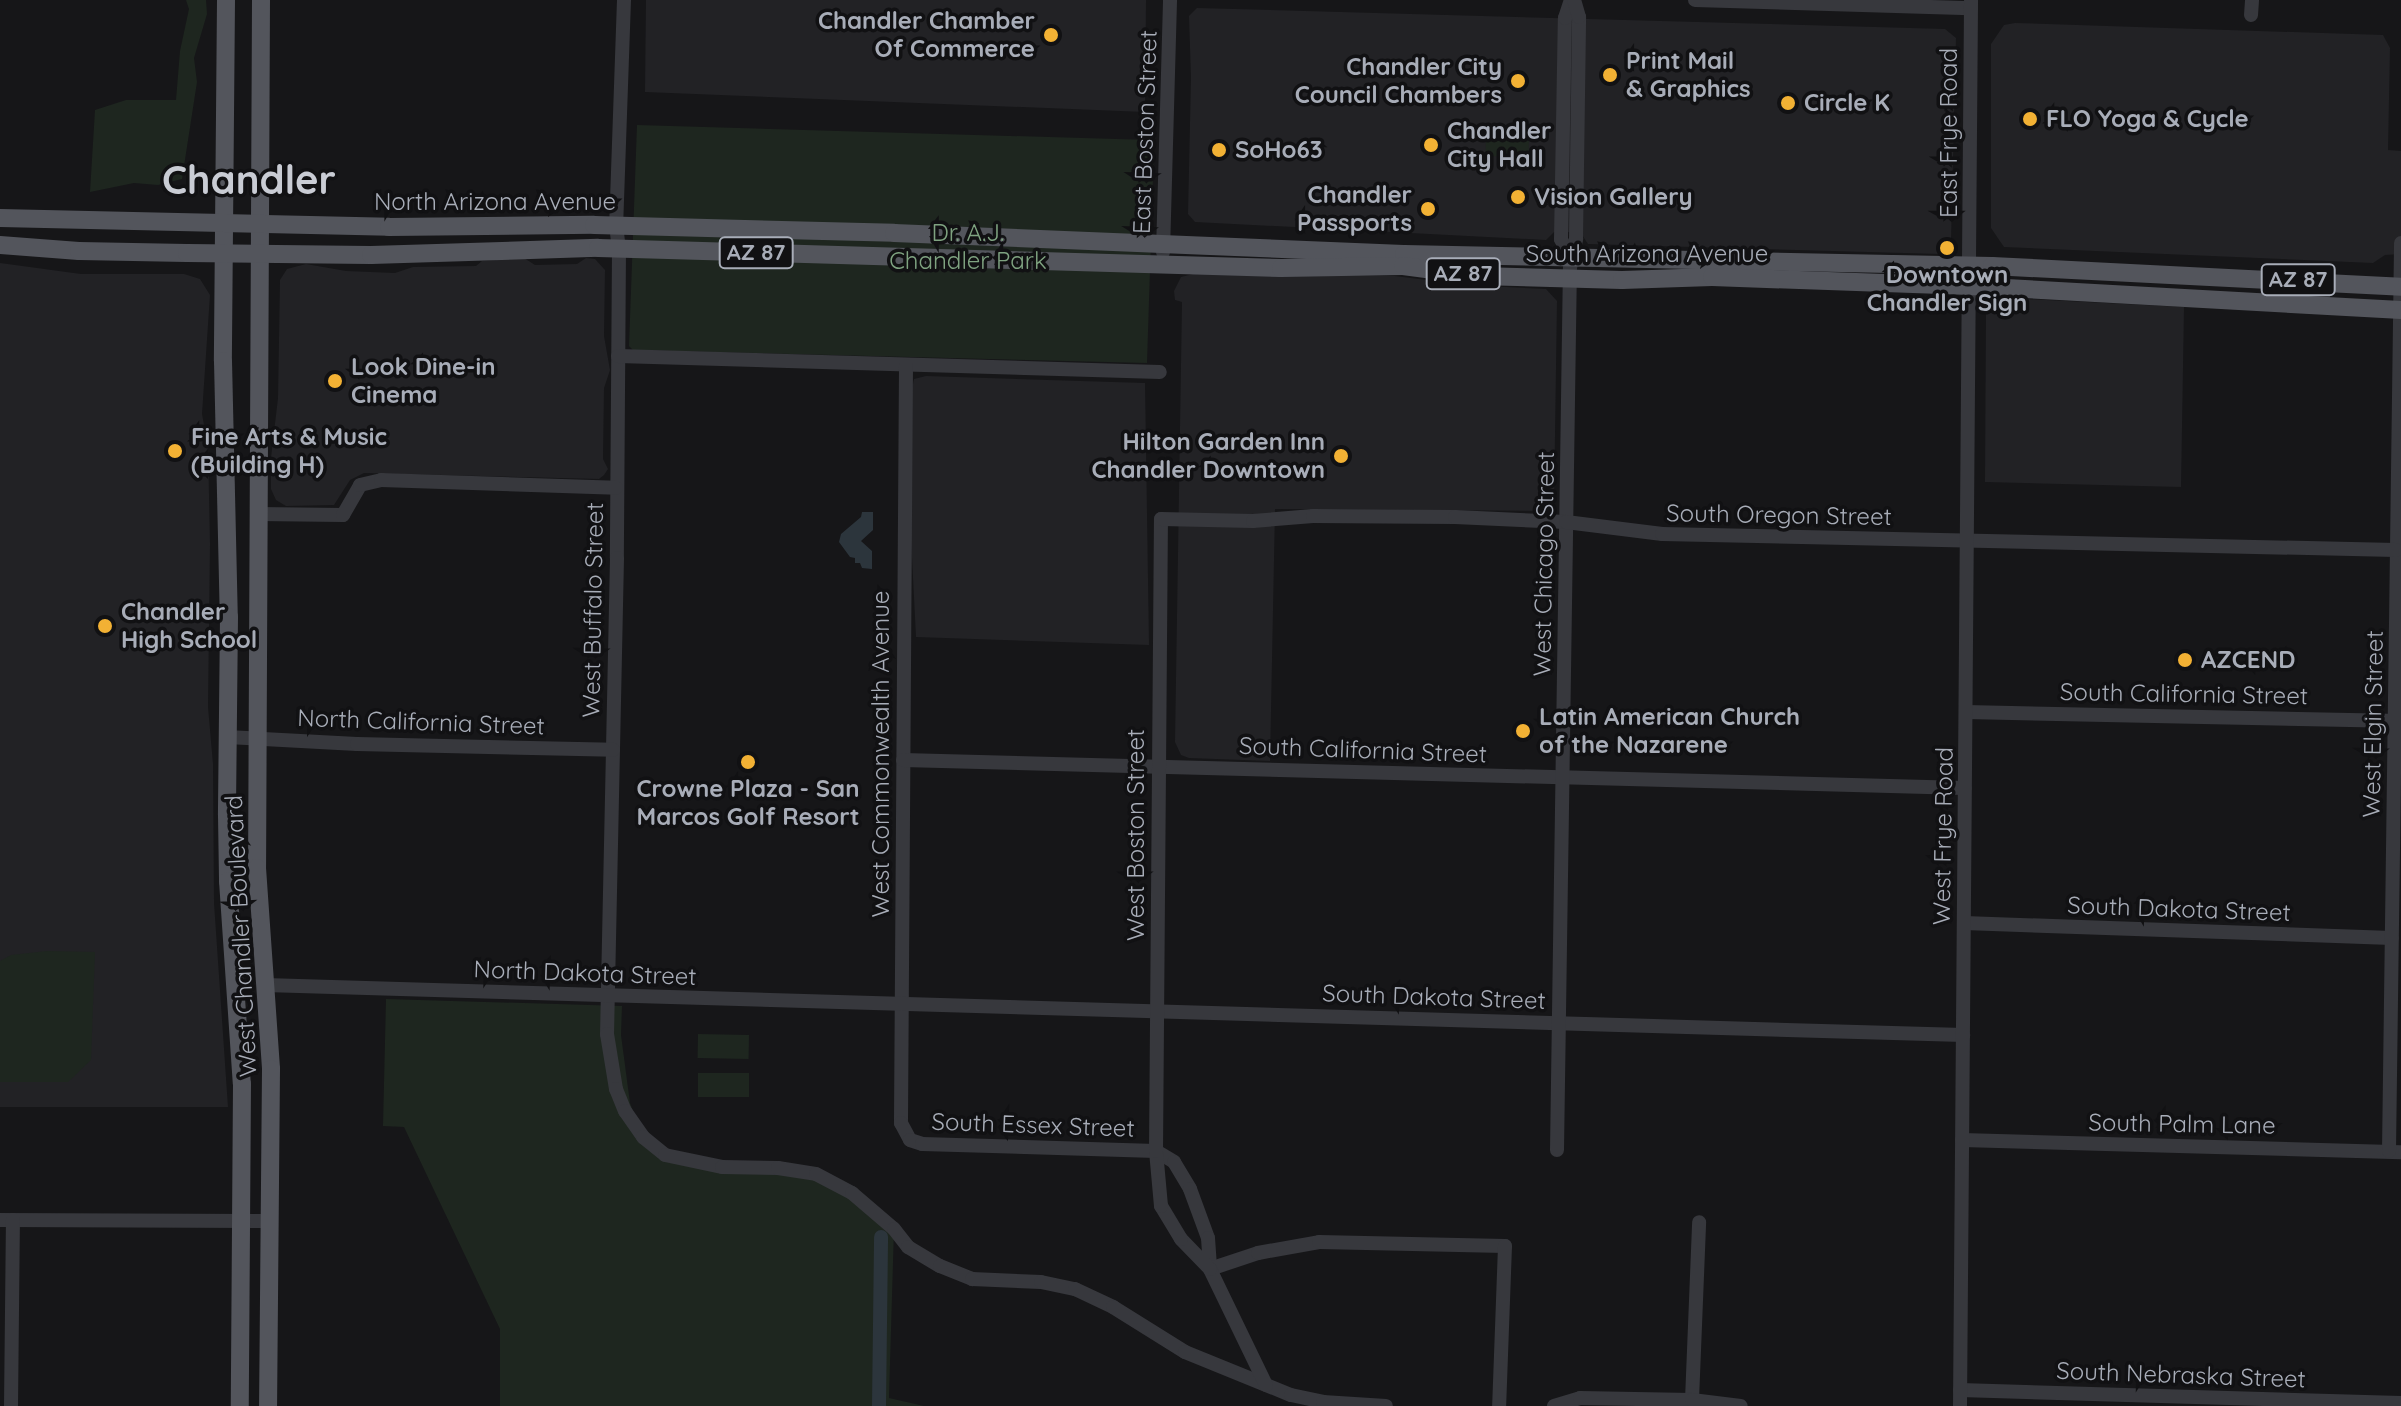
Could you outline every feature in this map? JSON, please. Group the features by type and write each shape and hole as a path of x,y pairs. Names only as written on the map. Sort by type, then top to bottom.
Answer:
{"main road":[{"name":"West Chandler Boulevard","path":"226,0 224,253 228,881 242,1084 240,1406"},
{"name":"West Chandler Boulevard","path":"261,0 257,868 271,1069 268,1406"},
{"name":"North Arizona Avenue","path":"0,218 419,227 616,225 894,233"},
{"name":"South Arizona Avenue","path":"894,233 1164,242 1570,269 1622,280 1713,270 1865,263 2401,287"},
{"name":"North Arizona Avenue","path":"0,245 79,251 371,255 619,249 893,258"},
{"name":"South Arizona Avenue","path":"893,258 1163,265 1403,266 1479,276 1570,269 1624,259 1864,283 2401,310"},
{"path":"1622,280 1624,259"},
{"path":"1864,283 1865,263"},
{"path":"2043,290 2044,269"},
{"path":"2098,272 2098,293"}],"street":[{"name":"West Buffalo Street","path":"624,0 616,225 619,249 618,356 607,1034 616,1089 643,1137 665,1155 722,1167 778,1168 816,1174 852,1193 894,1229 908,1247 940,1266 972,1279 1041,1282 1075,1289 1113,1307 1185,1352 1266,1385 1323,1402 1386,1406"},
{"name":"East Boston Street","path":"1163,265 1170,0"},
{"name":"West Chicago Street","path":"1557,1150 1570,269 1576,239 1579,17 1572,0"},
{"path":"1695,0 1971,4"},
{"name":"East Frye Road","path":"1970,266 1971,4"},
{"name":"West Elgin Street","path":"2395,1152 2392,938 2398,721 2396,550 2401,243"},
{"name":"West Frye Road","path":"1960,1398 1970,266"},
{"path":"618,356 1160,372"},
{"name":"West Commonwealth Avenue","path":"906,366 901,1123 910,1140"},
{"path":"257,514 343,515 360,485 381,480 616,488"},
{"name":"South Oregon Street","path":"1161,519 1253,521 1360,516 1566,522 1662,534 2396,550"},
{"name":"West Boston Street","path":"1161,519 1156,1151 1161,1206 1166,1219 1210,1269 1266,1385"},
{"name":"South California Street","path":"1966,712 2398,721"},
{"name":"North California Street","path":"227,737 613,750"},
{"name":"South California Street","path":"903,760 1965,788"},
{"name":"South Dakota Street","path":"1964,923 2392,938"},
{"name":"North Dakota Street","path":"265,985 903,1006"},
{"name":"South Dakota Street","path":"903,1006 1963,1035"},
{"name":"South Essex Street","path":"910,1140 922,1144 1156,1151"},
{"name":"South Palm Lane","path":"1962,1140 2395,1152"},
{"name":"West Boston Street","path":"1156,1151 1174,1162 1190,1189 1208,1238 1210,1269"},
{"path":"11,1406 7,1220 270,1221"},
{"path":"1692,1400 1699,1222"},
{"path":"1210,1269 1258,1253 1319,1242 1505,1246 1499,1406"},
{"path":"1554,1406 1580,1398 1692,1400 1741,1406"},
{"name":"South Nebraska Street","path":"1960,1398 2401,1403"}],"shaded area":[{"path":"646,0 1146,0 1145,112 645,92"},
{"path":"1197,8 1945,29 1956,38 1951,241 1940,254 1588,244 1580,232 1554,232 1546,240 1195,222 1188,214 1189,16"},
{"path":"2004,25 2383,35 2390,48 2388,150 2401,151 2401,254 2385,255 2373,263 2004,247 1991,228 1991,44"},
{"path":"524,258 535,265 577,264 586,258 595,259 605,270 604,336 610,370 604,388 603,459 608,469 604,475 599,479 364,473 350,480 334,505 286,506 276,500 271,489 271,458 278,398 280,280 287,269 306,264 346,271 395,273 413,267 476,266 482,261"},
{"name":"Chandler High School","path":"0,263 81,274 184,274 200,279 210,295 202,414 208,447 210,544 208,707 213,764 214,903 228,1107 0,1107"},
{"path":"1193,274 1395,276 1467,285 1546,289 1557,301 1554,502 1547,511 1275,509 1270,761 1189,758 1181,755 1175,742 1182,302 1175,300 1174,291 1181,277"},
{"path":"2005,298 2184,307 2181,487 1985,482 1986,314 1990,304"},
{"path":"926,376 1145,383 1149,645 916,637 910,518 911,393 914,379"},
{"path":"862,512 873,512 873,530 861,541 872,551 872,569 855,563 855,558 850,557 839,542 841,534 861,517"}],"green space":[{"path":"186,0 206,0 207,14 194,58 197,82 182,179 158,185 134,183 90,192 95,110 126,100 176,100 180,51 189,9"},
{"name":"Dr. A.J. Chandler Park","path":"637,125 1150,140 1154,146 1147,363 633,350 629,346"},
{"path":"1486,132 1529,133 1529,157 1486,156"},
{"path":"47,951 95,952 91,1060 68,1082 0,1082 0,961 11,955"},
{"path":"386,999 622,1006 621,1035 630,1103 643,1137 688,1161 816,1174 894,1229 889,1398 924,1406 500,1406 500,1329 404,1127 383,1126"},
{"path":"698,1034 749,1035 749,1059 698,1058"},
{"path":"698,1073 749,1073 749,1097 698,1097"}],"waterway":[{"path":"879,1406 881,1237"}],"place":[{"name":"Chandler Chamber Of Commerce","path":"1051,35"},
{"name":"Print Mail & Graphics","path":"1610,75"},
{"name":"Chandler City Council Chambers","path":"1518,81"},
{"name":"Circle K","path":"1788,103"},
{"name":"FLO Yoga & Cycle","path":"2030,119"},
{"name":"Chandler City Hall","path":"1431,145"},
{"name":"SoHo63","path":"1219,150"},
{"name":"Vision Gallery","path":"1518,197"},
{"name":"Chandler Passports","path":"1428,209"},
{"name":"Downtown Chandler Sign","path":"1947,248"},
{"name":"Look Dine-in Cinema","path":"335,381"},
{"name":"Fine Arts & Music (Building H)","path":"175,451"},
{"name":"Hilton Garden Inn Chandler Downtown","path":"1341,456"},
{"name":"Chandler High School","path":"105,626"},
{"name":"AZCEND","path":"2185,660"},
{"name":"Latin American Church of the Nazarene","path":"1523,731"},
{"name":"Crowne Plaza - San Marcos Golf Resort","path":"748,762"}],"district":[{"name":"Chandler","path":"249,179"}]}
